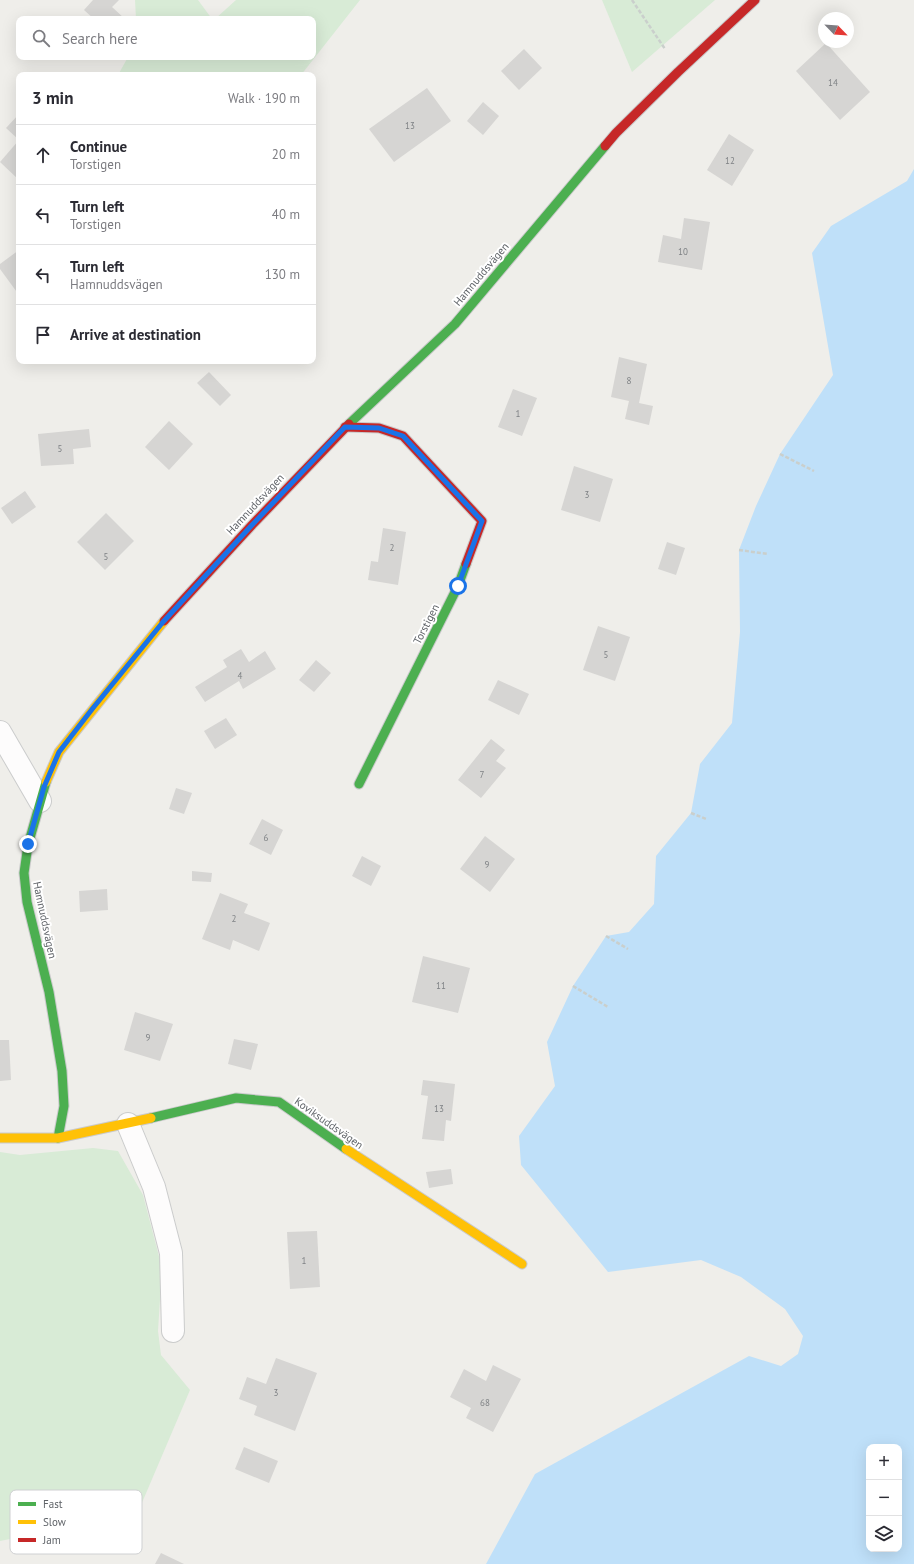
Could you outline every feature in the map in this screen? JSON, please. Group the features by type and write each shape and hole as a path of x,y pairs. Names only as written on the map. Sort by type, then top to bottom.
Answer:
{"street":[{"name":"Hamnuddsvägen","path":"58,1138 64,1106 62,1071 49,992 27,902 24,873 28,844 44,787 59,752 163,622 246,530 345,427 455,324 616,133 678,72 755,0"},
{"name":"Torstigen","path":"345,427 379,428 403,436 482,521 458,586 358,784"},
{"path":"0,732 40,801"},
{"name":"Koviksuddsvägen","path":"0,1138 58,1138 128,1124 236,1098 279,1102 361,1160 522,1264"},
{"path":"128,1124 154,1187 171,1253 173,1331"}],"path":[{"path":"632,0 668,54"},
{"path":"780,454 814,471"},
{"path":"739,550 768,554"},
{"path":"691,813 706,819"},
{"path":"606,936 628,949"},
{"path":"573,986 608,1007"}],"green space":[{"path":"135,0 198,0 210,16 136,16"},
{"path":"236,0 360,0 316,56 316,16 218,16"},
{"path":"602,0 715,0 632,72"},
{"path":"126,60 313,60 303,72 120,72"},
{"path":"93,1148 118,1151 143,1195 162,1268 158,1331 161,1355 190,1390 142,1503 142,1490 10,1490 10,1539 0,1541 0,1152 20,1155"}],"water":[{"path":"914,169 914,1564 486,1564 535,1474 749,1356 781,1366 798,1354 803,1336 785,1309 741,1277 701,1260 608,1272 521,1165 519,1136 555,1086 547,1042 573,986 606,936 629,932 654,904 656,856 691,813 700,764 732,723 740,632 739,550 756,506 780,454 833,375 812,253 831,226 907,181"}],"building":[{"path":"93,0 119,0 112,7 122,16 91,16 84,10"},
{"path":"821,48 830,48 870,92 840,120 796,71"},
{"path":"524,49 542,68 519,90 501,71"},
{"path":"427,88 451,121 394,162 369,129"},
{"path":"483,102 499,116 483,135 467,121"},
{"path":"16,117 16,137 6,128"},
{"path":"729,134 754,150 732,186 707,170"},
{"path":"16,143 16,177 0,162"},
{"path":"684,218 710,222 702,270 658,262 663,235 681,239"},
{"path":"16,252 16,291 0,269 0,264"},
{"path":"619,357 647,364 639,403 653,406 649,425 625,419 629,401 611,397"},
{"path":"209,372 231,395 220,406 197,383"},
{"path":"513,389 537,398 522,436 498,427"},
{"path":"169,421 193,444 169,470 145,447"},
{"path":"89,429 91,447 73,449 74,464 41,466 38,434"},
{"path":"574,466 613,479 600,522 561,510"},
{"path":"25,491 36,507 12,524 1,508"},
{"path":"106,513 134,541 105,570 77,542"},
{"path":"383,528 406,532 398,585 368,580 371,561 378,562"},
{"path":"667,542 685,548 676,575 658,569"},
{"path":"598,626 630,637 615,681 583,670"},
{"path":"241,649 249,662 265,651 276,669 243,689 239,681 205,702 195,687 227,667 223,660"},
{"path":"316,660 331,673 314,692 299,680"},
{"path":"498,680 529,694 519,715 488,700"},
{"path":"226,718 237,735 215,749 204,731"},
{"path":"491,739 505,750 496,761 506,768 481,798 458,780"},
{"path":"176,788 192,793 184,814 169,809"},
{"path":"262,819 283,830 271,855 249,844"},
{"path":"485,836 515,859 490,892 460,869"},
{"path":"362,856 381,866 371,886 352,876"},
{"path":"192,871 212,873 211,882 192,881"},
{"path":"107,889 108,910 80,912 79,891"},
{"path":"220,893 248,904 244,913 270,923 259,951 233,940 230,950 202,939"},
{"path":"423,956 470,968 458,1013 412,1002"},
{"path":"135,1012 173,1024 160,1061 124,1050"},
{"path":"234,1039 258,1044 251,1070 228,1064"},
{"path":"0,1040 9,1040 11,1080 0,1081"},
{"path":"423,1080 455,1084 451,1121 446,1120 444,1141 422,1139 428,1096 421,1095"},
{"path":"451,1169 453,1184 429,1188 426,1172"},
{"path":"317,1231 320,1287 290,1289 287,1232"},
{"path":"276,1358 317,1373 295,1431 254,1415 257,1406 239,1399 247,1377 266,1384"},
{"path":"493,1365 521,1379 493,1432 466,1418 471,1408 450,1397 464,1369 486,1381"},
{"path":"244,1447 278,1461 269,1483 235,1469"},
{"path":"161,1553 184,1564 155,1564"}],"traffic: fast":[{"path":"349,424 455,324 605,146"},
{"path":"359,784 458,586 466,564"},
{"path":"46,782 28,845 24,873 27,902 49,992 62,1071 64,1106 58,1138"},
{"path":"151,1118 236,1098 279,1102 346,1149"}],"traffic: slow":[{"path":"46,782 59,752 164,621"},
{"path":"0,1138 58,1138 151,1118"},
{"path":"346,1149 522,1264"}],"traffic: jam":[{"path":"605,146 616,133 678,72 755,0"},
{"path":"164,621 252,525 349,424"},
{"path":"345,427 379,428 403,436 482,521 466,564"}],"route":[{"path":"28,844 44,787 59,752 163,622 345,427 379,428 403,436 470,506 482,521 458,586"}]}
